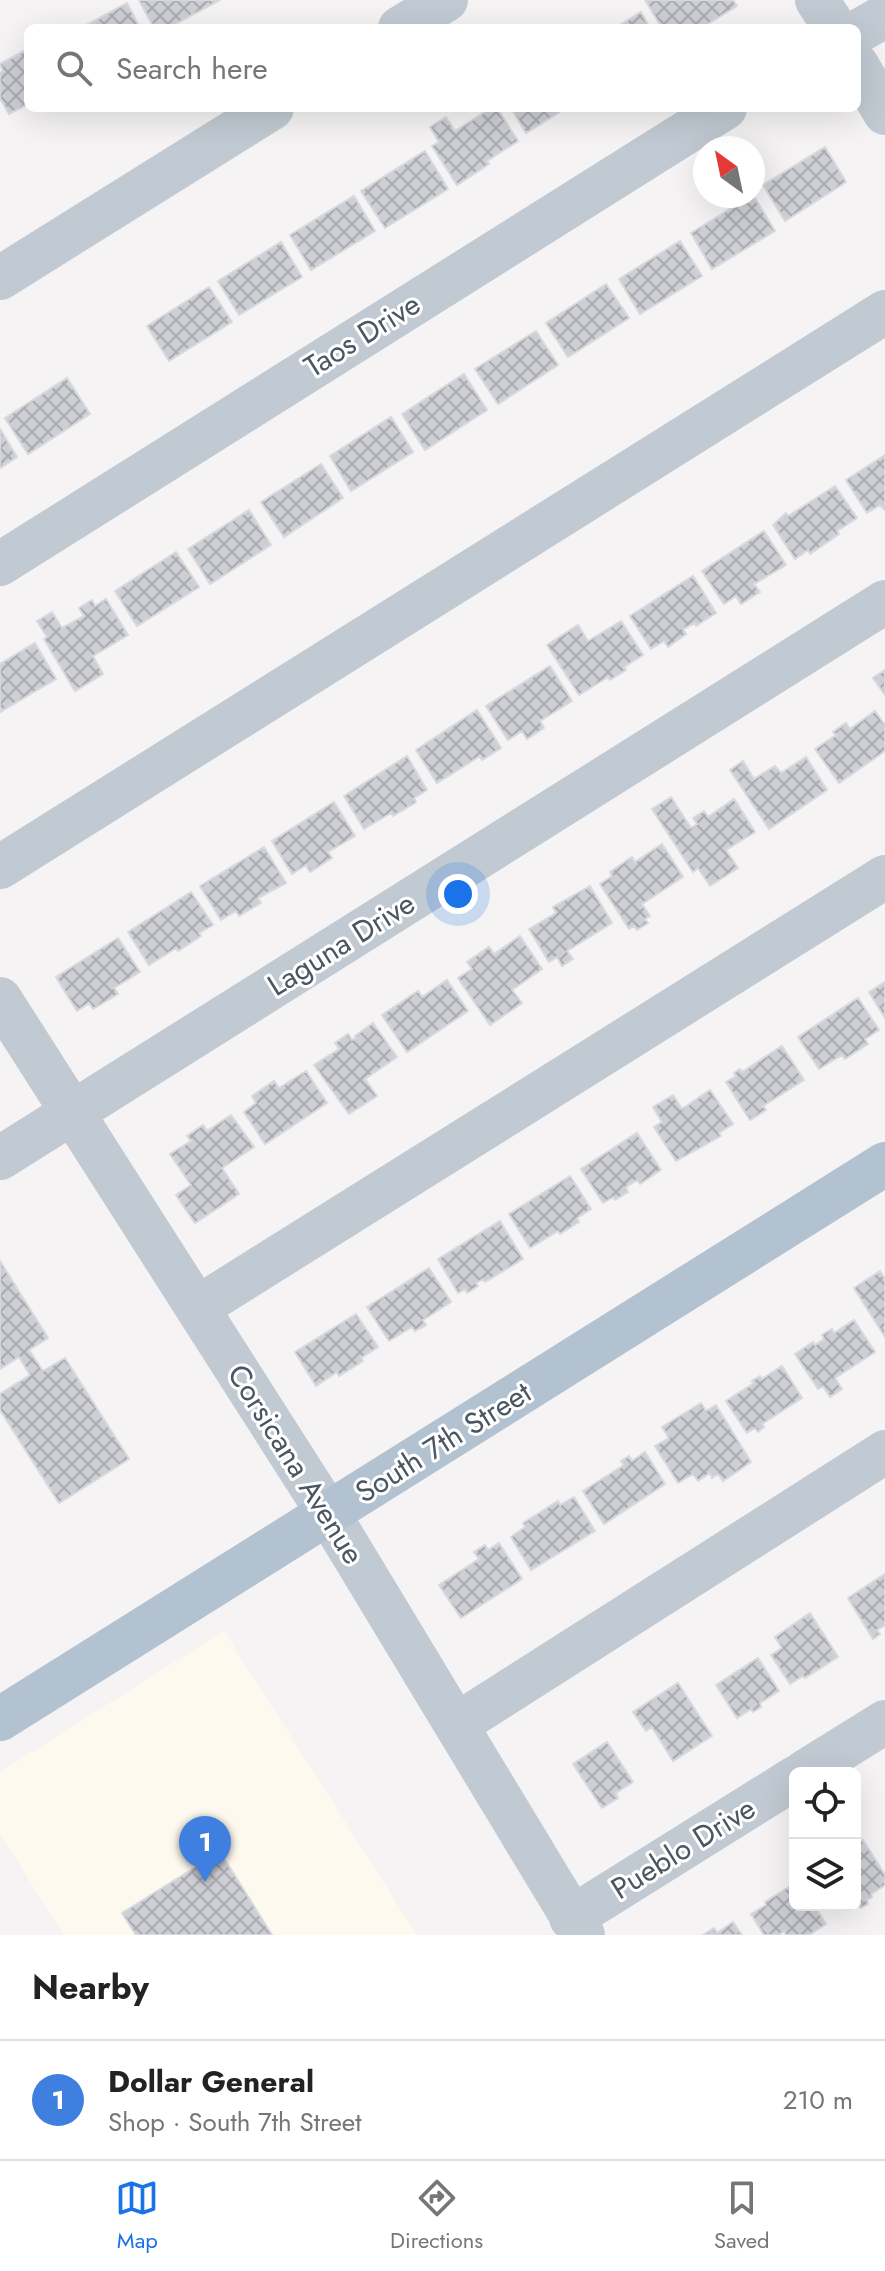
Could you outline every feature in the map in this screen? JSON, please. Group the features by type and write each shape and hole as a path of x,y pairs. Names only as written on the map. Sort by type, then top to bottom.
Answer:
{"main road":[{"name":"South 7th Street","path":"0,1719 885,1164"}],"street":[{"path":"407,24 446,0"},
{"path":"817,0 832,24"},
{"path":"861,30 885,16"},
{"path":"861,72 885,113"},
{"path":"0,278 266,112"},
{"name":"Taos Drive","path":"0,564 719,112"},
{"path":"0,867 885,312"},
{"name":"Laguna Drive","path":"0,1158 885,602"},
{"path":"197,1308 885,877"},
{"name":"Corsicana Avenue","path":"0,999 328,1513 577,1926"},
{"path":"456,1725 885,1452"},
{"path":"813,1767 885,1722"},
{"name":"Pueblo Drive","path":"577,1926 789,1782"}],"shaded area":[{"path":"224,1631 417,1935 64,1935 0,1834 0,1772"}],"building":[{"path":"139,0 220,0 175,24 152,24"},
{"path":"645,0 733,0 737,6 708,24 660,24"},
{"path":"127,3 138,24 88,24"},
{"path":"641,12 648,24 622,24"},
{"path":"24,51 24,106 9,114 0,98 0,73 3,71 0,64"},
{"path":"485,112 500,112 518,141 457,185 432,146 439,142 430,127 446,117 455,131"},
{"path":"513,112 560,112 526,133"},
{"path":"825,147 846,182 785,221 765,184"},
{"path":"425,151 448,189 385,228 361,191"},
{"path":"354,196 375,231 311,270 290,235"},
{"path":"732,208 761,208 775,231 712,269 691,233"},
{"path":"680,241 702,276 640,314 619,279"},
{"path":"281,242 302,277 239,315 218,281"},
{"path":"606,284 629,318 568,357 546,323"},
{"path":"209,287 232,322 169,361 147,326"},
{"path":"536,331 558,365 498,404 475,369"},
{"path":"464,374 487,410 425,450 402,414"},
{"path":"67,378 90,414 28,454 5,418"},
{"path":"391,417 413,452 351,491 330,456"},
{"path":"0,429 17,457 0,468"},
{"path":"885,455 885,510 880,505 867,513 846,480"},
{"path":"321,464 343,498 284,537 261,502"},
{"path":"835,486 857,518 810,554 808,550 795,559 773,525 786,513 788,516"},
{"path":"249,510 271,545 210,584 188,549"},
{"path":"764,531 786,565 754,584 760,592 741,604 736,596 724,604 702,571"},
{"path":"176,552 199,587 137,626 115,591"},
{"path":"693,576 716,613 696,626 695,623 683,629 686,634 668,647 664,641 651,649 630,616"},
{"path":"106,599 128,635 93,656 103,674 75,691 44,639 47,637 37,621 52,612 62,628 84,616 79,608 92,600 95,606"},
{"path":"621,621 643,655 610,680 608,677 579,695 547,645 578,625 588,641"},
{"path":"35,643 56,679 0,712 0,664"},
{"path":"550,666 572,701 540,721 544,728 527,739 522,731 508,740 486,706"},
{"path":"885,670 885,695 873,678"},
{"path":"477,710 501,748 482,760 480,756 437,783 416,750"},
{"path":"875,711 885,725 885,751 839,783 815,749 836,735 833,732 846,723 850,729"},
{"path":"407,756 427,790 414,798 416,802 364,829 344,796"},
{"path":"806,757 827,790 769,829 730,770 743,761 754,779 775,766 781,773"},
{"path":"671,797 691,828 697,824 693,818 704,811 708,817 734,799 755,832 726,850 738,868 710,886 698,868 693,872 652,809"},
{"path":"334,802 355,836 328,852 332,858 310,872 306,865 292,874 272,841"},
{"path":"662,844 683,877 642,904 650,916 645,919 648,923 637,930 634,926 629,929 600,884 612,876 610,872 632,857 635,862"},
{"path":"264,847 286,883 258,898 261,903 239,916 236,911 221,920 200,886"},
{"path":"590,886 612,923 567,951 573,959 562,966 557,957 549,962 529,929 556,913 553,907"},
{"path":"191,892 213,925 178,951 176,948 149,965 128,932"},
{"path":"520,936 542,969 512,990 522,1003 490,1025 458,978 472,969 467,962 489,947 494,954"},
{"path":"118,938 140,972 114,988 118,994 93,1009 89,1003 77,1011 56,977"},
{"path":"447,980 468,1011 407,1052 382,1015 418,991 422,997"},
{"path":"885,982 885,1018 869,992"},
{"path":"858,998 879,1030 865,1039 868,1044 845,1059 842,1055 819,1069 798,1037"},
{"path":"373,1023 397,1057 365,1079 377,1096 349,1114 314,1065 339,1049 335,1043 348,1034 352,1040 356,1038"},
{"path":"782,1046 804,1080 763,1106 766,1110 750,1120 726,1082 736,1076 734,1073 740,1069 742,1072"},
{"path":"306,1071 327,1103 265,1144 244,1112 256,1103 252,1096 274,1081 279,1088"},
{"path":"710,1090 733,1124 719,1133 721,1136 676,1161 654,1127 662,1122 653,1107 673,1095 682,1109"},
{"path":"231,1115 254,1147 222,1168 239,1194 195,1223 176,1195 191,1185 170,1154 191,1141 187,1136 203,1125 207,1131"},
{"path":"637,1133 661,1170 640,1184 637,1180 626,1187 628,1192 615,1200 613,1197 603,1203 581,1169"},
{"path":"570,1176 591,1209 577,1218 579,1222 530,1248 509,1214"},
{"path":"500,1221 523,1259 485,1282 483,1279 476,1283 478,1286 467,1293 465,1289 458,1293 438,1259"},
{"path":"0,1261 48,1338 29,1350 43,1371 65,1358 129,1459 59,1503 0,1410 0,1394 30,1375 19,1357 0,1369"},
{"path":"429,1268 451,1302 423,1320 426,1325 415,1331 412,1327 389,1341 367,1307"},
{"path":"880,1271 885,1279 885,1337 854,1288"},
{"path":"356,1314 378,1347 361,1358 363,1361 339,1376 337,1372 316,1386 295,1352"},
{"path":"854,1320 875,1352 835,1378 842,1389 830,1397 823,1386 818,1389 795,1354 824,1339 822,1335 832,1329 834,1333"},
{"path":"782,1366 802,1398 762,1424 764,1427 758,1432 755,1428 747,1433 726,1401 760,1376 762,1379"},
{"path":"701,1403 706,1411 716,1405 751,1462 723,1481 718,1474 712,1478 710,1473 698,1481 693,1474 678,1483 655,1446 669,1438 662,1427"},
{"path":"645,1452 665,1484 604,1524 583,1491 624,1465 621,1461 629,1456 632,1461"},
{"path":"574,1497 595,1531 531,1570 511,1537 525,1527 523,1523 558,1501 560,1505"},
{"path":"499,1543 522,1579 461,1618 439,1585 479,1559 474,1552 485,1545 488,1550"},
{"path":"885,1574 885,1625 877,1630 880,1634 873,1639 848,1598"},
{"path":"810,1613 838,1657 790,1684 771,1655 782,1648 775,1637"},
{"path":"758,1658 779,1691 760,1703 761,1707 737,1718 716,1685"},
{"path":"678,1683 712,1736 673,1761 652,1727 646,1731 633,1712"},
{"path":"607,1742 633,1782 616,1793 618,1798 602,1808 573,1764"},
{"path":"861,1841 885,1875 885,1885 871,1894 868,1904 861,1908"},
{"path":"220,1852 272,1935 136,1935 122,1913"},
{"path":"789,1887 789,1911 818,1911 826,1924 809,1935 786,1935 784,1931 779,1935 764,1935 751,1914 766,1905 765,1902"},
{"path":"733,1922 742,1935 703,1935 714,1928 717,1933"}],"place":[{"name":"Dollar General","path":"205,1882"}]}
